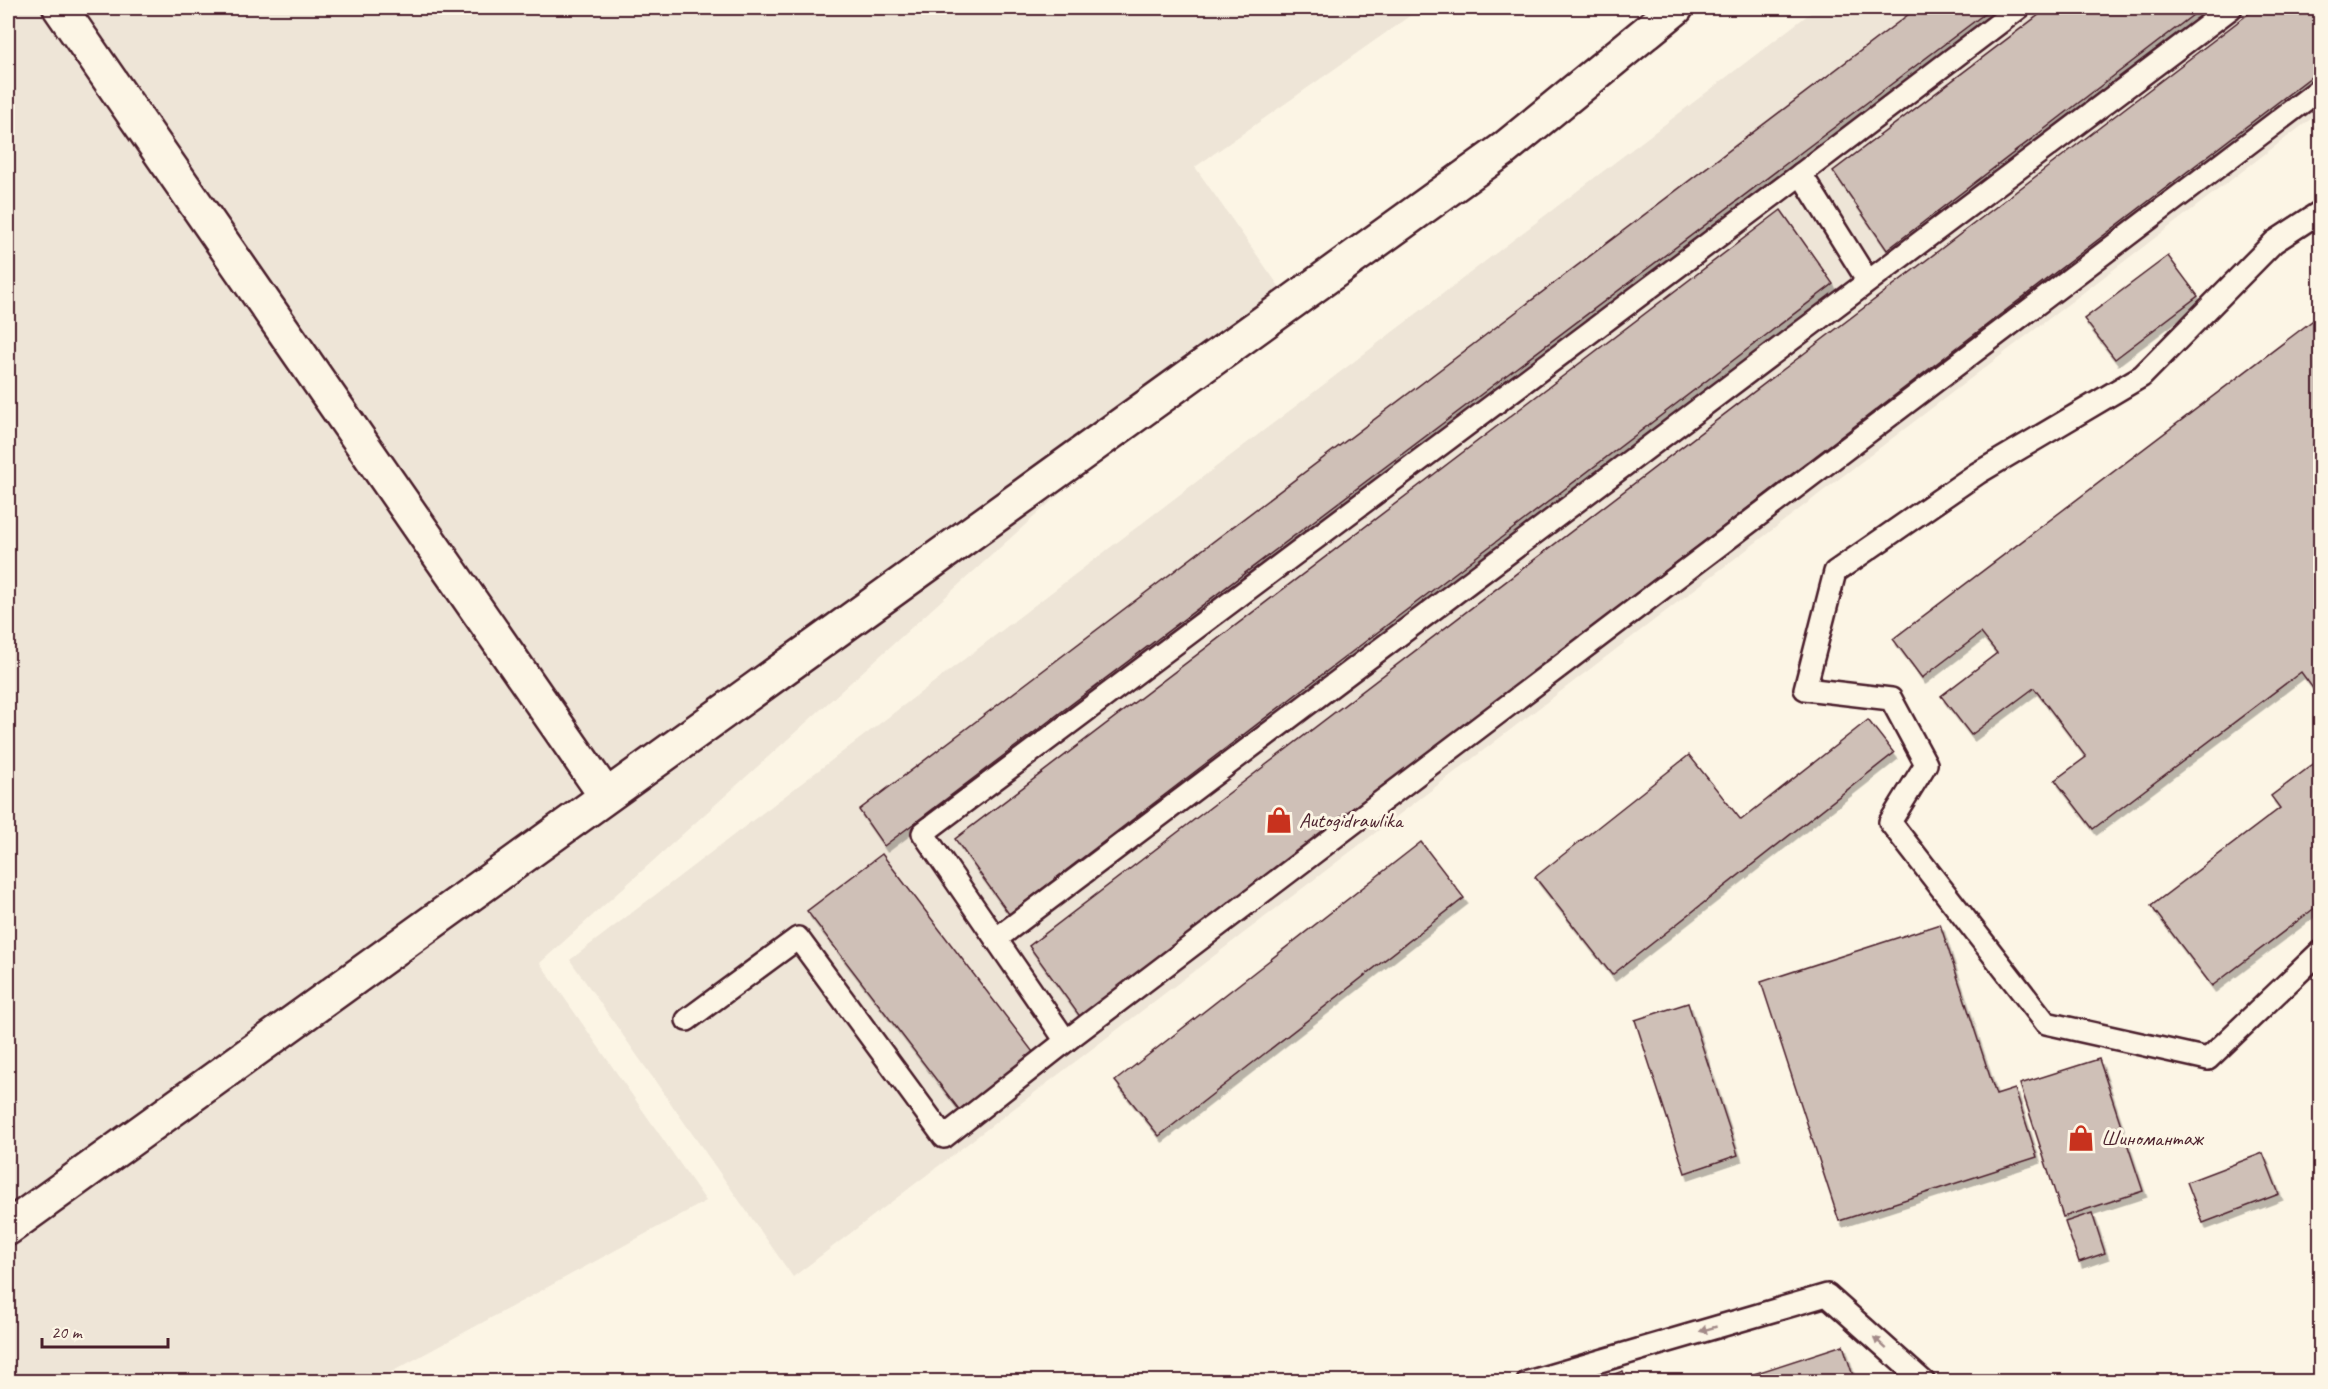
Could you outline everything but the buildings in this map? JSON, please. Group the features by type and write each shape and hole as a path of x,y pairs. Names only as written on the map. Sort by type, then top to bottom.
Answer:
{"street":[{"path":"60,8 597,783"},
{"path":"8,1228 1504,149 1676,8"}],"lane":[{"path":"1066,1041 923,833 2019,8"},
{"path":"996,939 2231,8"},
{"path":"687,1020 798,938 944,1137 1066,1041 2320,89"},
{"path":"1801,174 1868,281"},
{"path":"2320,212 2274,242 2142,376 1978,473 1835,572 1805,689 1891,699 1926,764 1890,822 2046,1023 2208,1059 2320,952"},
{"path":"1528,1382 1827,1295 1924,1382"}],"shaded area":[{"path":"8,8 1421,8 1195,167 1283,292 540,963 706,1201 375,1381 8,1381"},
{"path":"1817,8 2320,8 2320,112 793,1277 570,960"}],"place":[{"name":"Autogidrawlika","path":"1279,820"},
{"name":"Шиномантаж","path":"2081,1138"}]}
